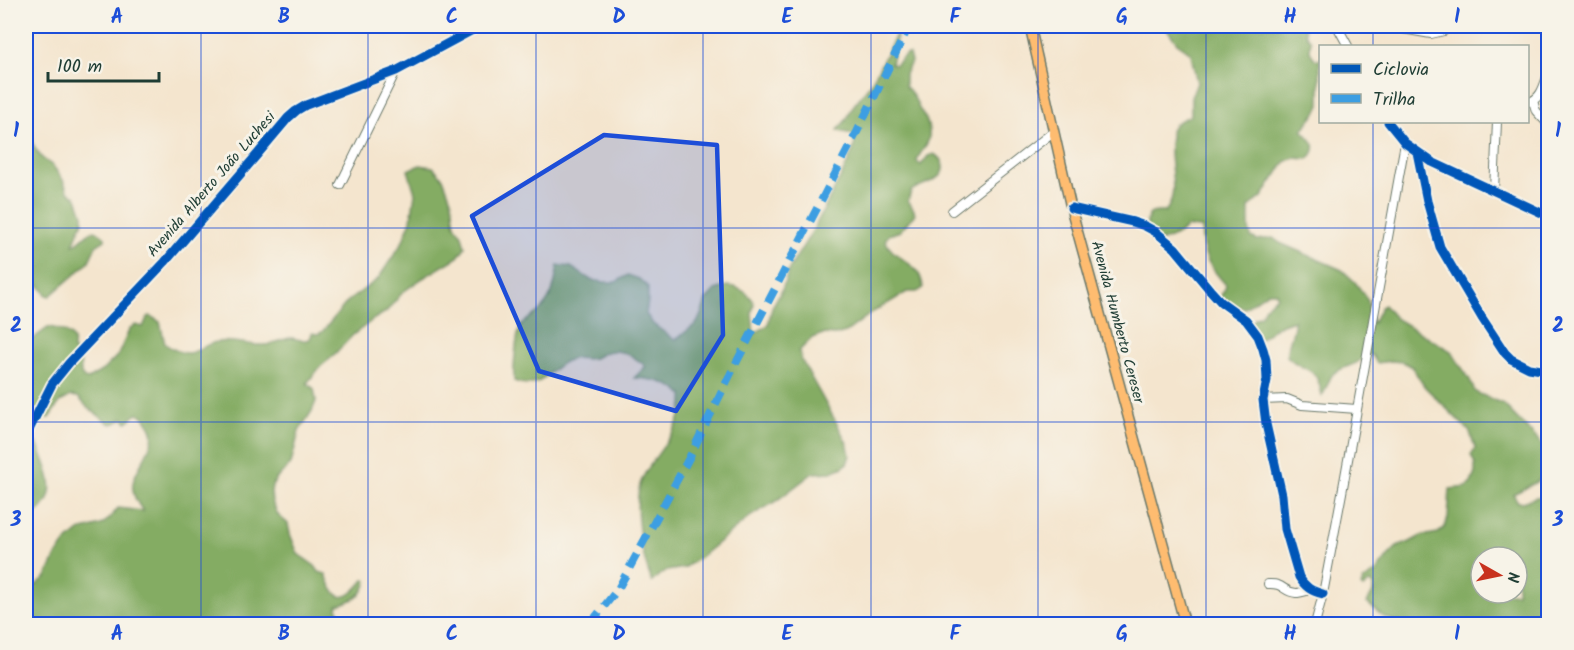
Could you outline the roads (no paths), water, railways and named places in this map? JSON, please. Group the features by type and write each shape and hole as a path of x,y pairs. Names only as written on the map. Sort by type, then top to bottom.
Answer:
{"main road":[{"name":"Avenida Humberto Cereser","path":"1030,26 1071,208 1185,624"}],"street":[{"name":"Avenida Alberto João Luchesi","path":"26,436 52,384 69,363 165,262 288,118 306,105 396,71 480,26"},
{"path":"1337,26 1347,45"},
{"path":"1386,26 1431,34 1444,31 1450,26"},
{"path":"340,185 396,71"},
{"path":"1548,74 1540,93 1530,102 1548,124"},
{"path":"1389,123 1405,142 1432,162 1548,216"},
{"path":"1494,191 1497,123"},
{"path":"952,211 1053,132"},
{"path":"1315,624 1323,594 1405,142"},
{"path":"1417,152 1427,201 1440,247 1482,318 1505,353 1512,359 1529,368 1548,371"},
{"path":"1071,208 1145,226 1156,232 1175,248 1210,291 1246,320 1258,336 1266,360 1267,380 1263,400 1282,495 1285,529 1303,584 1323,594"},
{"path":"1263,400 1287,399 1302,405 1357,409"},
{"path":"1268,584 1276,583 1297,593 1311,590"}]}
